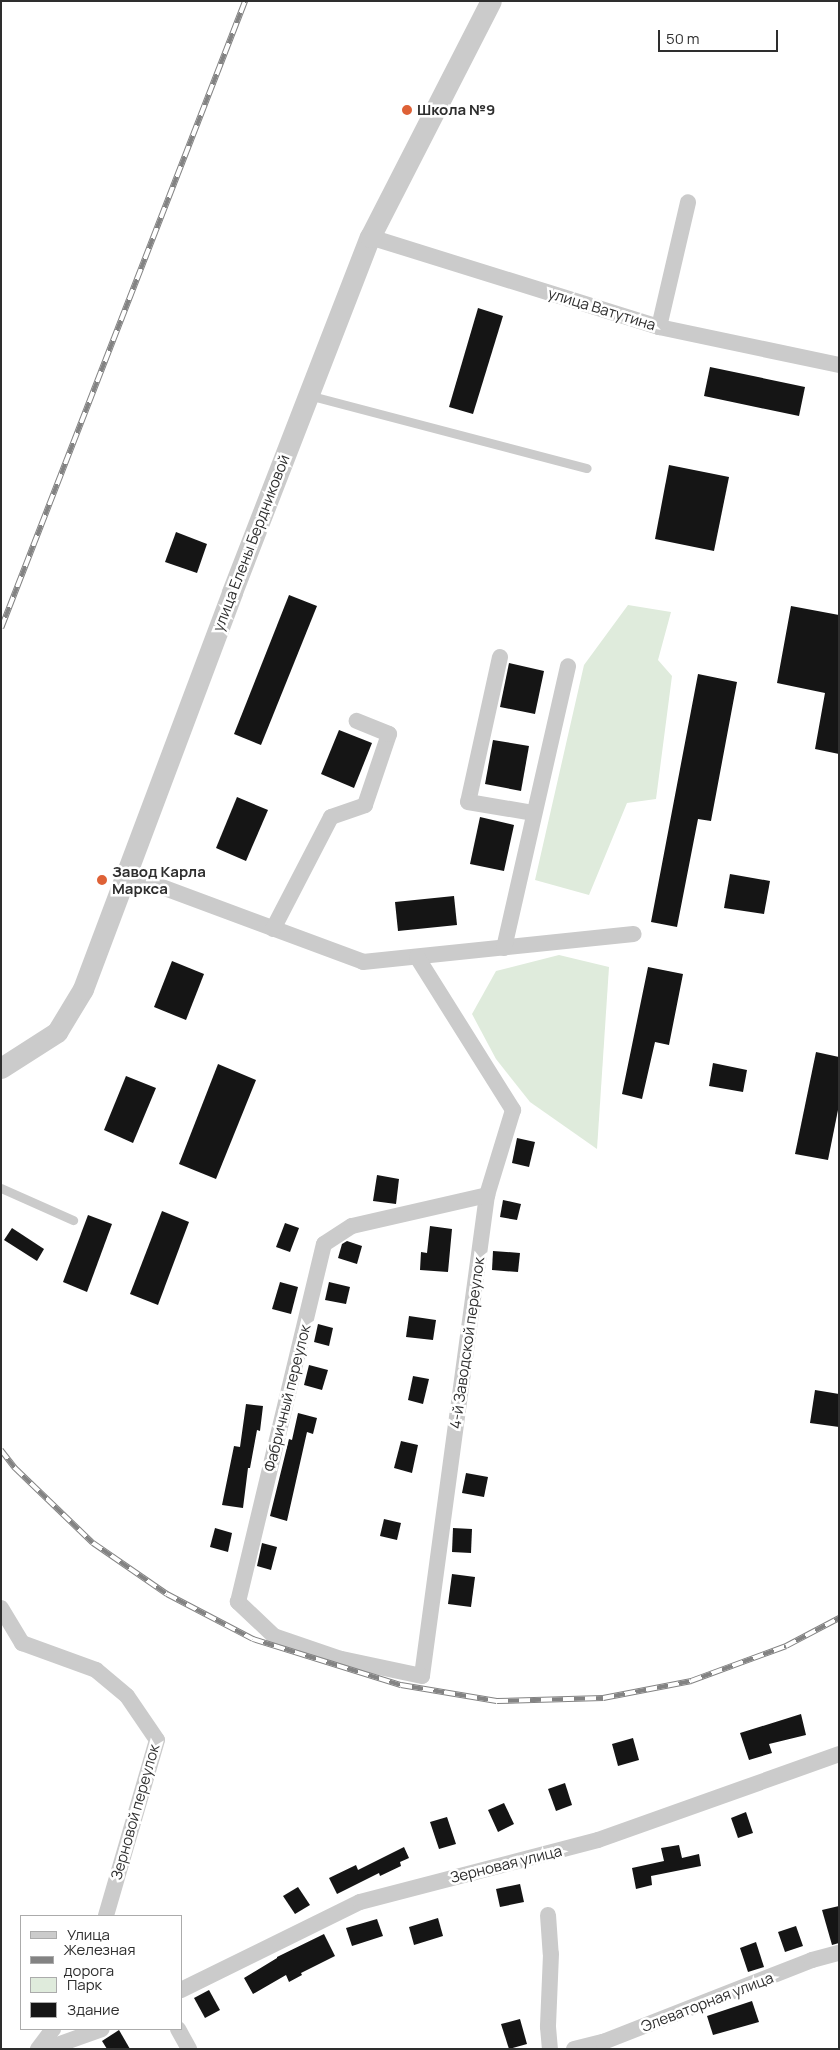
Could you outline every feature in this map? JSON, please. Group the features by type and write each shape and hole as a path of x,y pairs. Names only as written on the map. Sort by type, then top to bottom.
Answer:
{"street":[{"name":"улица Елены Бердниковой","path":"1,1068 57,1032 83,989 308,395 370,237 491,1"},
{"path":"659,327 688,202"},
{"name":"улица Ватутина","path":"370,237 659,327 839,365"},
{"path":"500,657 468,802 534,812"},
{"path":"504,948 568,666"},
{"path":"273,929 331,816 365,805 389,734 357,721"},
{"path":"127,874 363,962 634,934"},
{"name":"4-й Заводской переулок","path":"341,1659 422,1676 487,1195 513,1110 416,957"},
{"name":"Фабричный переулок","path":"341,1659 274,1636 238,1602 324,1244 352,1226 487,1195"},
{"name":"Зерновой переулок","path":"1,1608 22,1643 96,1670 127,1696 157,1740 106,1915"},
{"name":"Зерновая улица","path":"182,1990 360,1902 598,1840 839,1754"},
{"path":"548,1915 551,1954 548,2027 550,2049"},
{"name":"Элеваторная улица","path":"574,2049 603,2042 812,1960 839,1953"},
{"path":"38,2049 52,2030"},
{"path":"46,2049 99,2030"},
{"path":"179,2030 190,2049"}],"lane":[{"path":"308,395 588,468"},
{"path":"1,1188 73,1220"}],"green space":[{"path":"628,605 671,612 658,660 672,676 656,799 627,803 589,895 535,880 584,665"},
{"path":"559,955 609,967 597,1149 530,1102 496,1059 472,1014 496,971"}],"building":[{"path":"478,308 503,316 473,414 449,407"},
{"path":"710,367 805,387 799,416 704,396"},
{"path":"669,465 729,477 714,551 655,539"},
{"path":"176,532 207,544 197,573 165,562"},
{"path":"289,595 317,606 261,745 234,734"},
{"path":"791,606 839,615 839,754 815,749 825,693 777,683"},
{"path":"509,663 544,671 535,714 500,707"},
{"path":"698,674 737,682 711,821 698,819 677,927 651,922"},
{"path":"339,730 372,743 354,788 321,774"},
{"path":"493,740 529,746 521,791 485,784"},
{"path":"237,797 268,810 246,861 216,848"},
{"path":"480,817 514,825 504,871 470,864"},
{"path":"730,874 770,881 764,914 724,908"},
{"path":"454,896 457,925 398,931 395,902"},
{"path":"172,961 204,974 186,1020 154,1007"},
{"path":"648,967 683,974 669,1045 655,1042 642,1099 622,1094"},
{"path":"816,1052 839,1057 839,1105 828,1160 795,1154"},
{"path":"713,1063 747,1070 743,1092 709,1086"},
{"path":"218,1064 256,1080 216,1179 179,1164"},
{"path":"126,1076 156,1088 133,1143 104,1130"},
{"path":"517,1138 535,1142 529,1167 512,1163"},
{"path":"377,1175 399,1179 396,1204 373,1201"},
{"path":"503,1200 521,1204 517,1220 500,1217"},
{"path":"162,1211 189,1222 158,1305 130,1294"},
{"path":"88,1215 112,1224 87,1292 63,1282"},
{"path":"285,1223 299,1228 290,1252 276,1247"},
{"path":"430,1226 452,1229 448,1272 420,1270 421,1252 427,1253"},
{"path":"12,1228 44,1249 37,1261 4,1240"},
{"path":"347,1241 362,1246 357,1264 338,1258 342,1244"},
{"path":"493,1251 520,1253 518,1272 492,1270"},
{"path":"280,1282 298,1287 291,1314 272,1309"},
{"path":"329,1282 350,1287 346,1304 325,1300"},
{"path":"409,1316 436,1320 433,1340 406,1337"},
{"path":"318,1324 333,1328 329,1346 314,1342"},
{"path":"309,1365 328,1370 322,1390 304,1385"},
{"path":"413,1376 429,1379 423,1404 408,1400"},
{"path":"815,1390 839,1394 839,1427 810,1423"},
{"path":"246,1404 263,1406 260,1431 257,1430 250,1468 248,1468 243,1508 222,1505 234,1446 240,1447"},
{"path":"298,1413 317,1418 313,1434 307,1432 287,1521 270,1516 289,1439 292,1440"},
{"path":"401,1441 418,1445 412,1473 394,1468"},
{"path":"466,1473 488,1477 484,1497 462,1493"},
{"path":"384,1519 401,1523 397,1540 380,1536"},
{"path":"215,1528 232,1533 228,1552 210,1547"},
{"path":"453,1528 472,1529 471,1553 452,1552"},
{"path":"262,1543 277,1547 271,1570 257,1566"},
{"path":"452,1574 475,1577 471,1607 448,1604"},
{"path":"801,1714 806,1735 769,1744 772,1753 749,1760 740,1733"},
{"path":"633,1738 639,1760 618,1766 612,1744"},
{"path":"565,1783 572,1805 556,1811 548,1789"},
{"path":"504,1803 514,1824 498,1832 488,1810"},
{"path":"746,1812 753,1833 738,1838 731,1818"},
{"path":"447,1817 456,1844 439,1849 430,1822"},
{"path":"679,1845 682,1858 699,1854 701,1866 651,1876 652,1885 636,1889 632,1868 664,1861 661,1848"},
{"path":"404,1847 409,1858 400,1862 401,1866 380,1876 379,1873 337,1894 329,1878 356,1865 358,1870"},
{"path":"520,1884 524,1902 500,1907 496,1889"},
{"path":"298,1887 310,1905 295,1914 283,1896"},
{"path":"839,1906 839,1943 832,1945 822,1910"},
{"path":"438,1918 443,1936 414,1945 409,1927"},
{"path":"377,1919 383,1936 352,1946 346,1928"},
{"path":"796,1926 803,1946 785,1952 778,1932"},
{"path":"324,1934 335,1956 301,1973 302,1975 289,1982 286,1975 253,1994 244,1978 277,1957"},
{"path":"756,1942 764,1967 748,1972 740,1948"},
{"path":"209,1990 220,2010 205,2018 194,1998"},
{"path":"752,2001 759,2022 713,2035 707,2016"},
{"path":"520,2019 527,2044 509,2049 501,2024"},
{"path":"119,2030 130,2049 107,2049 102,2041"}],"railway":[{"path":"1,628 245,1"},
{"path":"1,1450 15,1468 93,1543 167,1594 253,1639 401,1685 497,1701 603,1698 691,1681 786,1646 839,1618"}],"place":[{"name":"Школа №9","path":"407,110"},
{"name":"Завод Карла Маркса","path":"102,880"}]}
